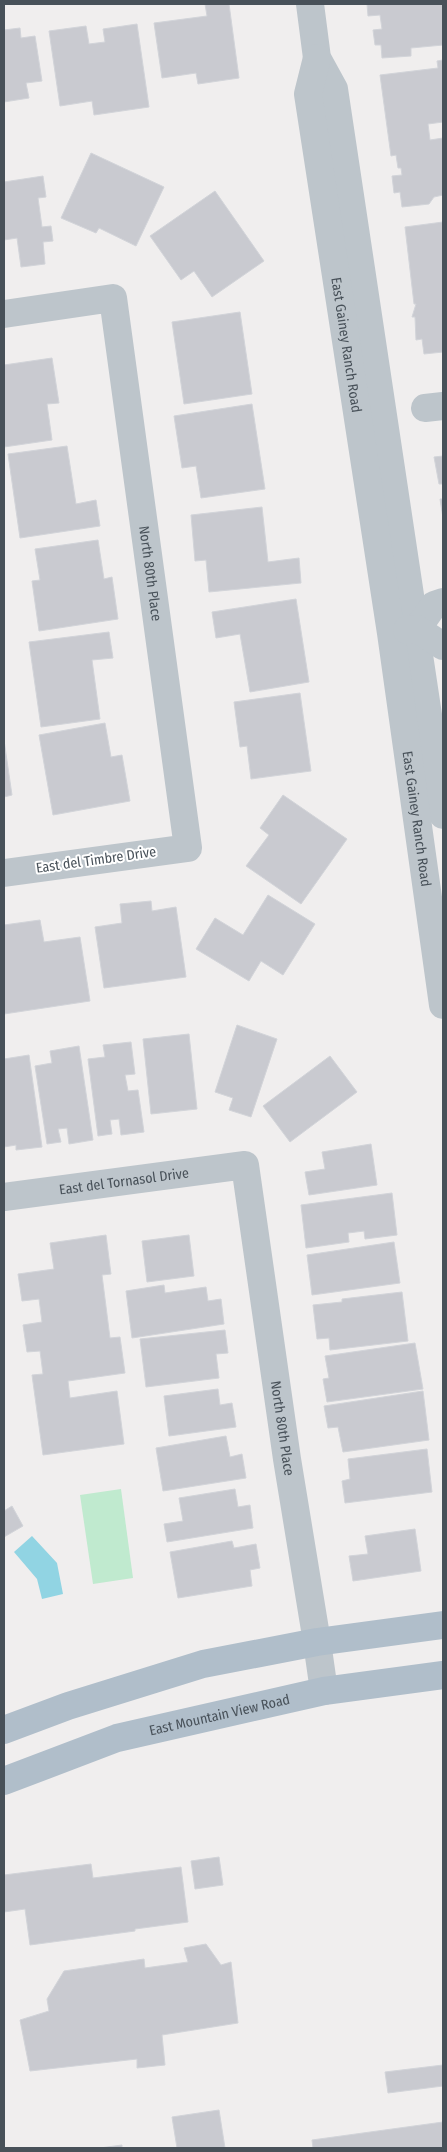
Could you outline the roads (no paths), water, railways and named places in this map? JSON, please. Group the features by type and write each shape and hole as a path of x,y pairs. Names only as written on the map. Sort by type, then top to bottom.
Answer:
{"main road":[{"path":"4,1730 68,1706 204,1664 318,1642 443,1625"},
{"name":"East Mountain View Road","path":"4,1781 117,1738 324,1691 443,1675"}],"street":[{"name":"East Gainey Ranch Road","path":"310,4 317,58 308,94 404,631 443,815"},
{"name":"North 80th Place","path":"4,314 113,298 188,848"},
{"path":"443,602 434,605 404,631 443,646"},
{"name":"East Gainey Ranch Road","path":"404,631 443,1005"},
{"name":"East del Timbre Drive","path":"4,873 188,848"},
{"name":"North 80th Place","path":"245,1165 287,1459 318,1642 324,1691"},
{"name":"East del Tornasol Drive","path":"4,1197 245,1165"}],"water":[{"path":"32,1536 57,1563 63,1594 42,1599 37,1579 14,1552"}]}
